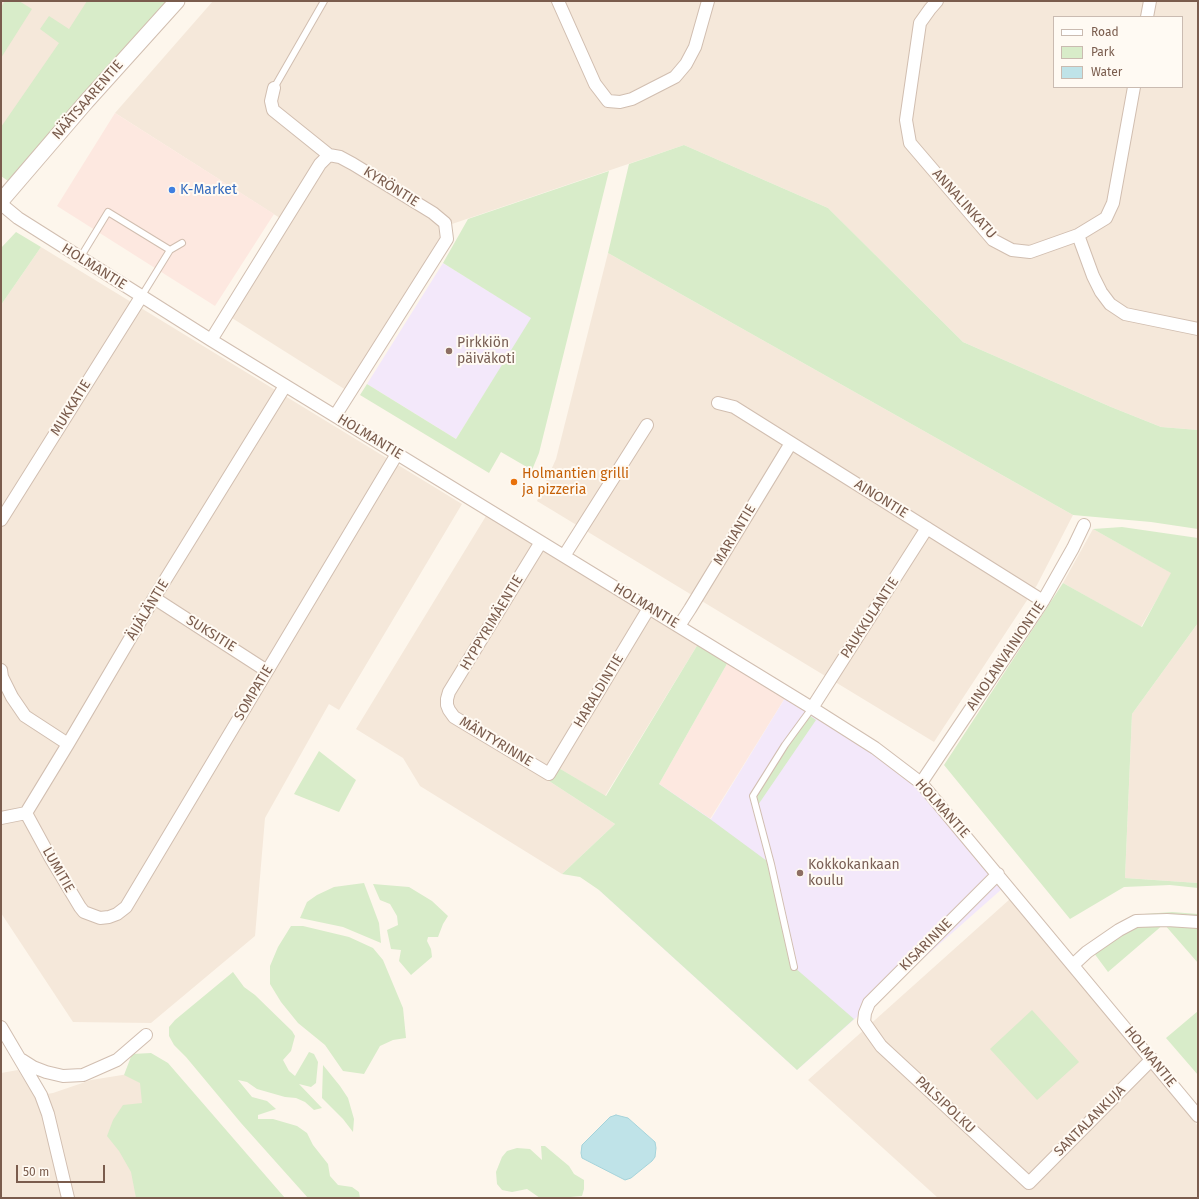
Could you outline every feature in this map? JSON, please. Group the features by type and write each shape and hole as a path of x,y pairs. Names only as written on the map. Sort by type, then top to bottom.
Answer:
{"street":[{"name":"NÄÄTSAARENTIE","path":"1,201 86,102 176,1"},
{"path":"558,1 595,84 608,101 620,102 632,99 675,77 686,64 695,47 708,1"},
{"name":"ANNALINKATU","path":"937,1 920,23 906,120 910,143 993,240 1012,250 1030,252 1078,235 1106,218 1113,203 1134,88"},
{"path":"1147,16 1150,1"},
{"path":"211,340 320,164 329,155 274,110 271,101 274,88"},
{"name":"KYRÖNTIE","path":"329,155 340,157 353,164 433,214 445,223 447,239 335,416"},
{"name":"HOLMANTIE","path":"1,204 18,218 80,258 285,386 812,708 875,748 921,783 1198,1116"},
{"path":"1078,235 1093,276 1101,292 1110,304 1124,314 1198,329"},
{"name":"MUKKATIE","path":"1,520 141,296"},
{"name":"ÄIJÄLÄNTIE","path":"26,813 154,598 285,386"},
{"name":"AINONTIE","path":"718,403 734,407 1043,601"},
{"path":"564,556 646,425"},
{"name":"MARIANTIE","path":"679,626 791,443"},
{"name":"SOMPATIE","path":"100,918 113,916 126,907 397,454"},
{"name":"AINOLANVAINIONTIE","path":"921,783 1043,601 1073,548 1084,525"},
{"name":"PAUKKULANTIE","path":"812,708 927,528"},
{"name":"HYPPYRIMÄENTIE","path":"447,705 449,692 540,542"},
{"name":"SUKSITIE","path":"154,598 267,670"},
{"name":"HARALDINTIE","path":"549,774 649,608"},
{"path":"1,670 2,677 12,697 25,716 68,744"},
{"name":"MÄNTYRINNE","path":"447,705 454,717 549,774"},
{"path":"1,818 26,813"},
{"name":"LUMITIE","path":"26,813 80,907 84,912 100,918"},
{"name":"KISARINNE","path":"864,1022 868,1003 998,874"},
{"path":"1073,965 1087,952 1119,930 1136,921 1167,920 1198,922"},
{"name":"PALSIPOLKU","path":"864,1022 881,1046 1029,1183"},
{"path":"1,1027 41,1095 48,1114 68,1198"},
{"path":"20,1058 33,1067 46,1072 63,1076 84,1075 117,1060 146,1035"},
{"name":"SANTALANKUJA","path":"1029,1183 1152,1059"}],"lane":[{"path":"274,88 324,1"},
{"path":"80,258 108,212 170,250"},
{"path":"141,296 170,250 182,243"},
{"path":"794,967 771,864 753,796 785,745 812,708"}],"shaded area":[{"path":"1,1 146,1 1,156"},
{"path":"213,1 1198,1 1198,430 1161,427 1111,407 963,342 828,208 684,145 452,224 346,390 224,313 283,220 115,113"},
{"path":"115,113 274,214 215,306 57,206"},
{"path":"41,247 462,504 339,710 329,704 265,818 255,936 151,1023 73,1022 1,913 1,305"},
{"path":"608,253 1073,515 1037,585 934,742 537,501 556,459"},
{"name":"Pirkkiön päiväkoti","path":"443,263 532,318 456,439 367,384"},
{"path":"486,516 698,644 605,796 557,767 549,781 615,824 562,874 420,786 403,758 356,729"},
{"path":"1093,529 1172,573 1141,627 1063,583"},
{"path":"1198,623 1198,883 1125,878 1132,714"},
{"path":"728,662 785,698 710,819 659,784"},
{"name":"Kokkokankaan koulu","path":"785,698 871,752 918,785 1003,888 797,1070 599,890 659,784 711,819"},
{"path":"1010,899 1198,1126 1198,1198 938,1198 808,1080"},
{"path":"18,1070 34,1096 53,1093 91,1080 141,1072 163,1198 1,1198 1,1073"}],"green space":[{"path":"5,1 19,1 32,9 1,58 1,7"},
{"path":"87,1 168,1 8,181 1,176 1,127 59,43 40,29 49,16 69,29"},
{"path":"684,145 828,208 963,342 1111,407 1161,427 1198,430 1198,529 1151,522 1073,515 608,253 629,164"},
{"path":"609,171 539,453 532,470 501,452 489,473 360,395 367,384 456,439 531,318 443,263 468,219"},
{"path":"16,232 41,247 1,305 1,248"},
{"path":"1122,527 1198,538 1198,623 1132,714 1125,878 1198,883 1198,888 1170,885 1124,887 1070,919 944,765 1063,583 1142,627 1171,573 1093,529"},
{"path":"698,644 728,662 659,784 771,864 794,967 854,1019 797,1070 599,890 580,877 562,874 615,824 549,781 557,767 606,796"},
{"path":"809,715 816,720 758,805 756,796"},
{"path":"319,751 356,780 339,812 294,794"},
{"path":"364,883 379,923 381,943 343,927 300,918 307,902 317,895 334,887"},
{"path":"373,884 409,887 432,901 448,916 438,937 428,937 427,941 431,949 432,957 411,975 399,961 401,950 391,949 387,930 398,925 397,916 390,904 380,900"},
{"path":"1172,912 1198,914 1198,963 1164,924 1108,972 1088,945 1117,927 1144,914"},
{"path":"291,926 303,926 349,937 373,948 383,960 403,1008 406,1038 393,1040 380,1046 364,1074 343,1071 325,1045 298,1023 281,1002 270,984 270,966 278,947"},
{"path":"233,972 244,987 255,995 292,1031 295,1036 291,1051 283,1060 289,1071 295,1076 309,1052 314,1054 318,1062 316,1083 311,1087 299,1084 322,1108 314,1110 305,1102 296,1098 285,1097 257,1089 247,1082 238,1080 252,1097 267,1101 276,1109 258,1115 258,1119 273,1119 297,1126 307,1133 313,1145 328,1164 330,1176 338,1185 352,1187 359,1192 360,1198 308,1198 174,1045 169,1036 169,1027 175,1020"},
{"path":"1032,1010 1079,1062 1037,1100 990,1049"},
{"path":"1198,1011 1198,1075 1166,1038"},
{"path":"151,1053 168,1063 285,1198 136,1198 131,1172 119,1151 107,1136 113,1120 123,1105 142,1103 140,1083 124,1075 132,1054"},
{"path":"323,1065 348,1098 354,1119 353,1132 343,1119 322,1098"},
{"path":"541,1146 545,1146 569,1166 574,1174 584,1180 582,1196 570,1198 540,1198 527,1189 512,1192 502,1190 497,1184 496,1172 502,1157 507,1151 517,1148 530,1149 542,1160"}],"water":[{"path":"616,1115 628,1118 655,1142 656,1148 655,1157 652,1161 631,1178 625,1180 582,1158 581,1153 582,1145 610,1117"}],"place":[{"name":"K-Market","path":"172,190"},
{"name":"Pirkkiön päiväkoti","path":"449,351"},
{"name":"Holmantien grilli ja pizzeria","path":"514,482"},
{"name":"Kokkokankaan koulu","path":"800,873"}]}
